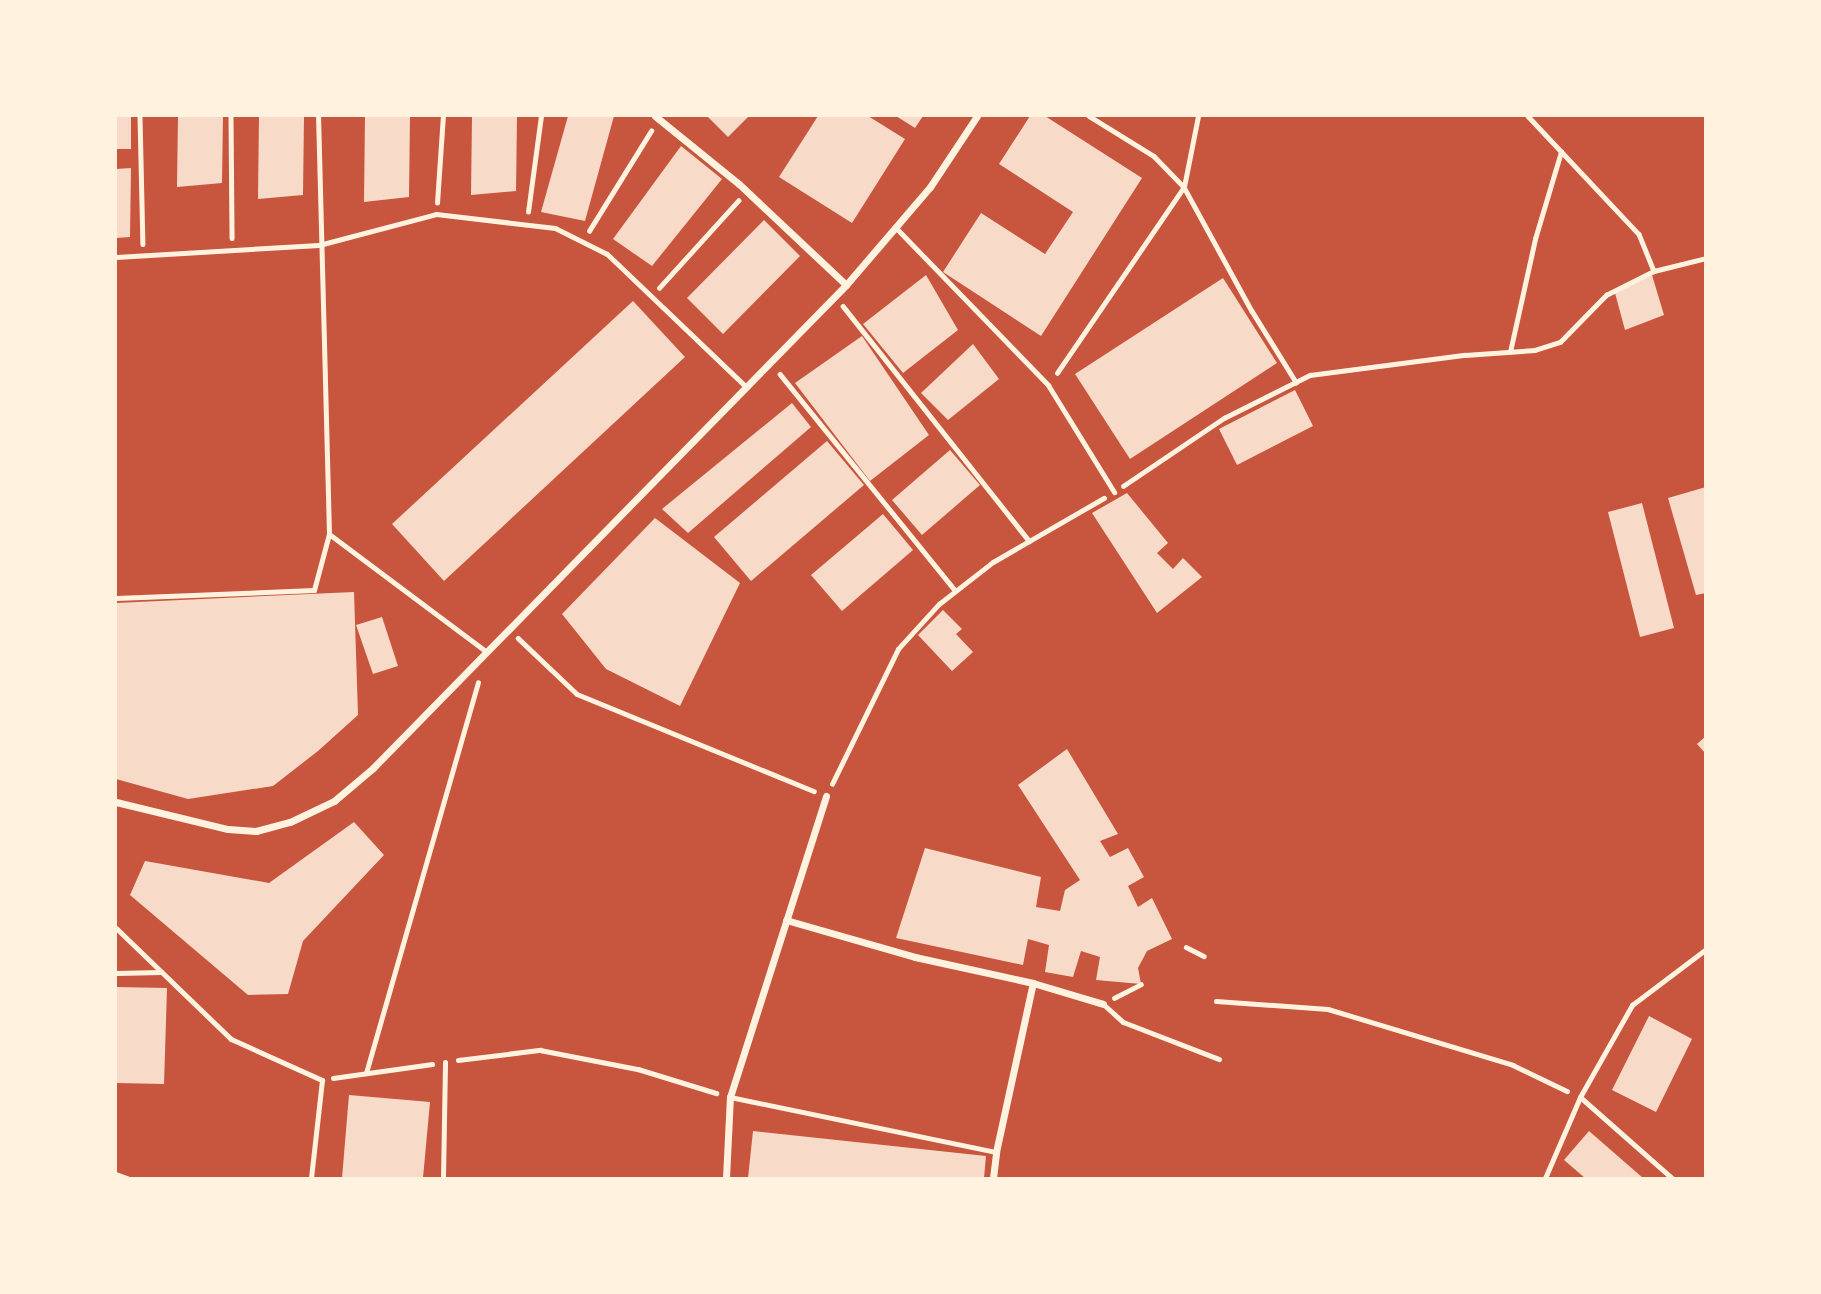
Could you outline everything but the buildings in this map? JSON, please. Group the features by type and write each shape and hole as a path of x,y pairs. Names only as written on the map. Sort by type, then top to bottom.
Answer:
{"street":[{"path":"116,802 228,830 256,831 290,822 334,801 373,768 846,285 930,187 977,116"},
{"path":"657,117 747,191 846,285"},
{"path":"726,1178 730,1097 826,796"},
{"path":"786,920 915,957 1034,982 1103,1004"},
{"path":"993,1178 996,1152 1034,982"}],"lane":[{"path":"116,598 314,590 329,534 319,245 318,116"},
{"path":"116,257 319,245 436,214 555,228 607,254 746,387"},
{"path":"896,228 1048,385 1114,492"},
{"path":"329,534 487,652"},
{"path":"116,928 231,1039 322,1080 311,1178"},
{"path":"1545,1178 1580,1097 1632,1005 1706,949"},
{"path":"116,973 162,972"},
{"path":"1103,1004 1123,1022 1219,1059"},
{"path":"443,1178 446,1062"},
{"path":"730,1097 996,1152"},
{"path":"1580,1097 1672,1178"}],"path":[{"path":"140,116 144,255"},
{"path":"231,116 232,250"},
{"path":"436,214 443,116"},
{"path":"526,223 541,116"},
{"path":"1089,116 1154,156 1184,187 1252,311 1296,382"},
{"path":"1048,385 1184,187 1198,116"},
{"path":"1528,116 1639,234 1654,271"},
{"path":"583,240 657,117"},
{"path":"1510,352 1535,239 1561,152"},
{"path":"652,297 747,191"},
{"path":"508,630 577,694 731,760 826,796 898,649 939,604 993,562 1114,492 1224,418 1310,375 1535,351 1560,342 1606,295 1654,271 1706,258"},
{"path":"835,296 1029,541"},
{"path":"770,362 956,591"},
{"path":"366,1073 487,652"},
{"path":"1186,947 1205,956"},
{"path":"1103,1004 1141,984"},
{"path":"1216,1001 1328,1009 1513,1065 1580,1097"},
{"path":"322,1080 540,1050 638,1069 730,1097"},
{"path":"116,1174 127,1178"}]}
